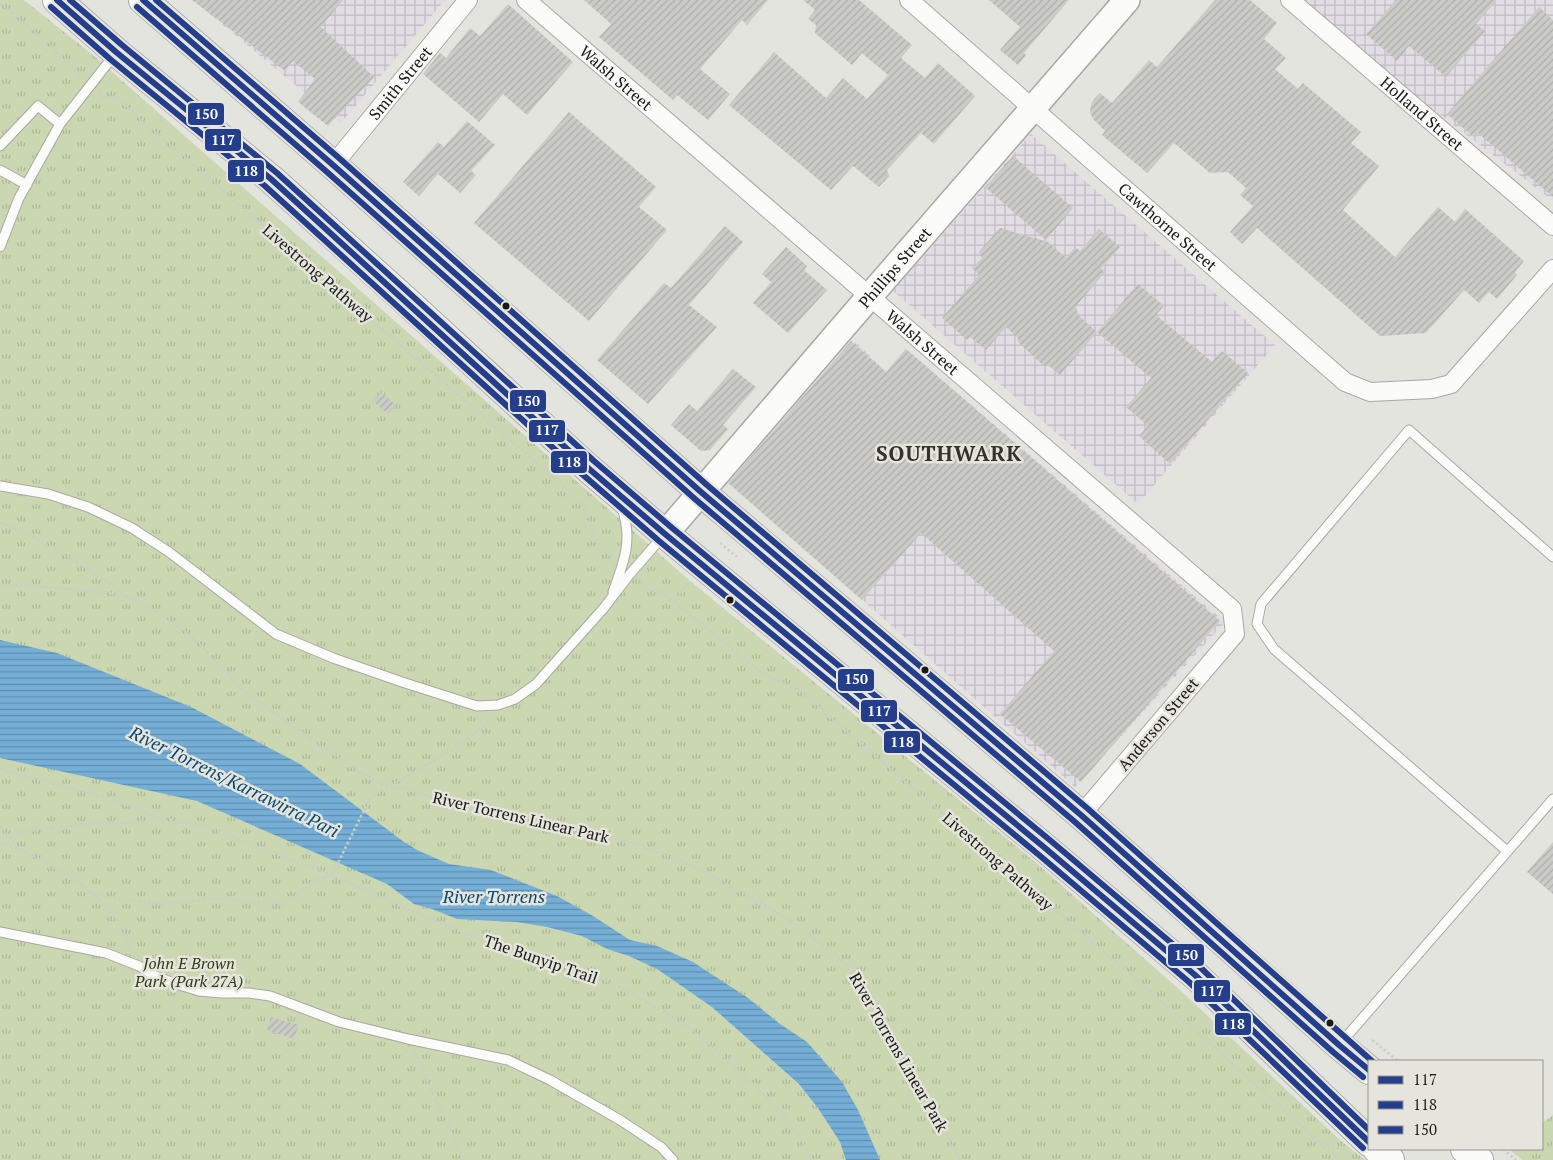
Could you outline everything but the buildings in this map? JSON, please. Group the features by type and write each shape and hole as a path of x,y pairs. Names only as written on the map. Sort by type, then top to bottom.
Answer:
{"highway":[{"path":"57,0 116,52 270,179 617,493 1046,848 1187,969 1368,1141"},
{"path":"143,0 333,165 701,492 1081,815 1368,1069"},
{"path":"1378,1150 1390,1160"},
{"path":"1466,1150 1479,1160"}],"street":[{"name":"Smith Street","path":"333,165 468,0"},
{"name":"Walsh Street","path":"526,0 1232,609 1235,634"},
{"name":"Cawthorne Street","path":"909,0 1345,382 1370,392 1432,390 1452,384 1553,270"},
{"name":"Phillips Street","path":"665,534 1127,0"},
{"name":"Holland Street","path":"1290,0 1553,226"},
{"name":"Anderson Street","path":"1081,815 1235,634"}],"lane":[{"path":"0,247 19,198 60,124 116,52"},
{"path":"0,146 38,106 60,124"},
{"path":"0,170 27,185"},
{"path":"1507,851 1274,649 1257,624 1260,604 1409,430 1553,557"},
{"path":"0,486 56,496 88,507 132,528 169,552 276,634 333,658 476,706 498,705 515,699 536,684 598,615 665,534"},
{"path":"598,615 613,592 628,541 627,528 617,493"},
{"path":"1339,1045 1553,799"},
{"path":"0,932 106,953 139,966 153,975 199,991 249,993 270,996 339,1022 508,1060 550,1080 620,1120 661,1147 673,1160"}],"path":[{"name":"Livestrong Pathway","path":"0,3 65,59 82,79 106,98 119,99 158,135 568,490 583,504 600,548 617,562"},
{"path":"0,522 18,529 69,557 130,598"},
{"path":"720,543 737,556"},
{"path":"674,602 690,582"},
{"name":"River Torrens Linear Park","path":"0,586 24,584 109,593 130,598 150,608 184,630 208,652 248,695 358,770 387,787 404,788 435,798 634,844 701,870 770,908 824,945 852,970 875,1005 926,1092 960,1160"},
{"name":"Livestrong Pathway","path":"642,584 648,589 662,592 762,673 800,691 1203,1037 1339,1160"},
{"path":"89,892 110,898 161,904 221,898 286,906 313,881 332,875 370,798 442,756 478,731 496,715 498,705"},
{"path":"0,770 114,800 160,818"},
{"path":"6,834 91,823 119,824 160,818"},
{"name":"The Bunyip Trail","path":"160,818 203,826 332,875 430,919 476,937 570,965 622,988 680,1021 724,1058 781,1111 806,1148 811,1160"},
{"path":"0,826 19,849"},
{"path":"0,843 19,849 52,867 89,892 116,919 139,966"},
{"path":"408,1039 464,1160"},
{"path":"1372,1040 1397,1060"},
{"path":"1504,1150 1516,1160"}],"shaded area":[{"path":"193,0 445,0 341,123"},
{"path":"1290,0 1553,0 1553,201"},
{"path":"1031,134 1275,345 1138,504 893,291"},
{"path":"856,342 886,372 906,349 1225,622 1075,787 744,496 741,470"}],"green space":[{"name":"John E Brown Park (Park 27A)","path":"0,0 24,0 94,56 690,581 1033,860 1182,992 1340,1140 1365,1160 0,1160"},
{"path":"1553,1115 1553,1160 1522,1160 1510,1150 1543,1150 1543,1122"}],"water":[{"path":"0,640 57,653 191,707 300,764 404,842 419,851 449,864 491,870 557,896 630,940 657,946 693,962 748,998 780,1024 807,1042 842,1082 858,1110 880,1160 846,1160 840,1142 818,1108 799,1084 712,1007 657,969 629,956 607,949 582,936 547,927 517,922 457,919 414,904 387,884 197,801 0,758"}],"transit line":[{"name":"117","path":"57,0 116,52 271,179 588,468 665,534 1045,848 1195,975 1368,1141"},
{"name":"150","path":"70,0 277,173 594,461 671,527 1051,841 1201,968 1368,1129"},
{"name":"117","path":"143,0 333,165 701,492 1081,815 1368,1069"},
{"name":"150","path":"156,0 339,158 707,485 1087,808 1371,1060"},
{"name":"118","path":"51,7 110,59 265,186 582,474 659,541 1039,855 1189,982 1363,1148"},
{"name":"118","path":"137,7 327,172 695,499 1075,822 1363,1077"}],"district":[{"name":"SOUTHWARK","path":"949,454"}],"water label":[{"name":"River Torrens/Karrawirra Pari","path":"234,782"},
{"name":"River Torrens","path":"494,897"}]}
